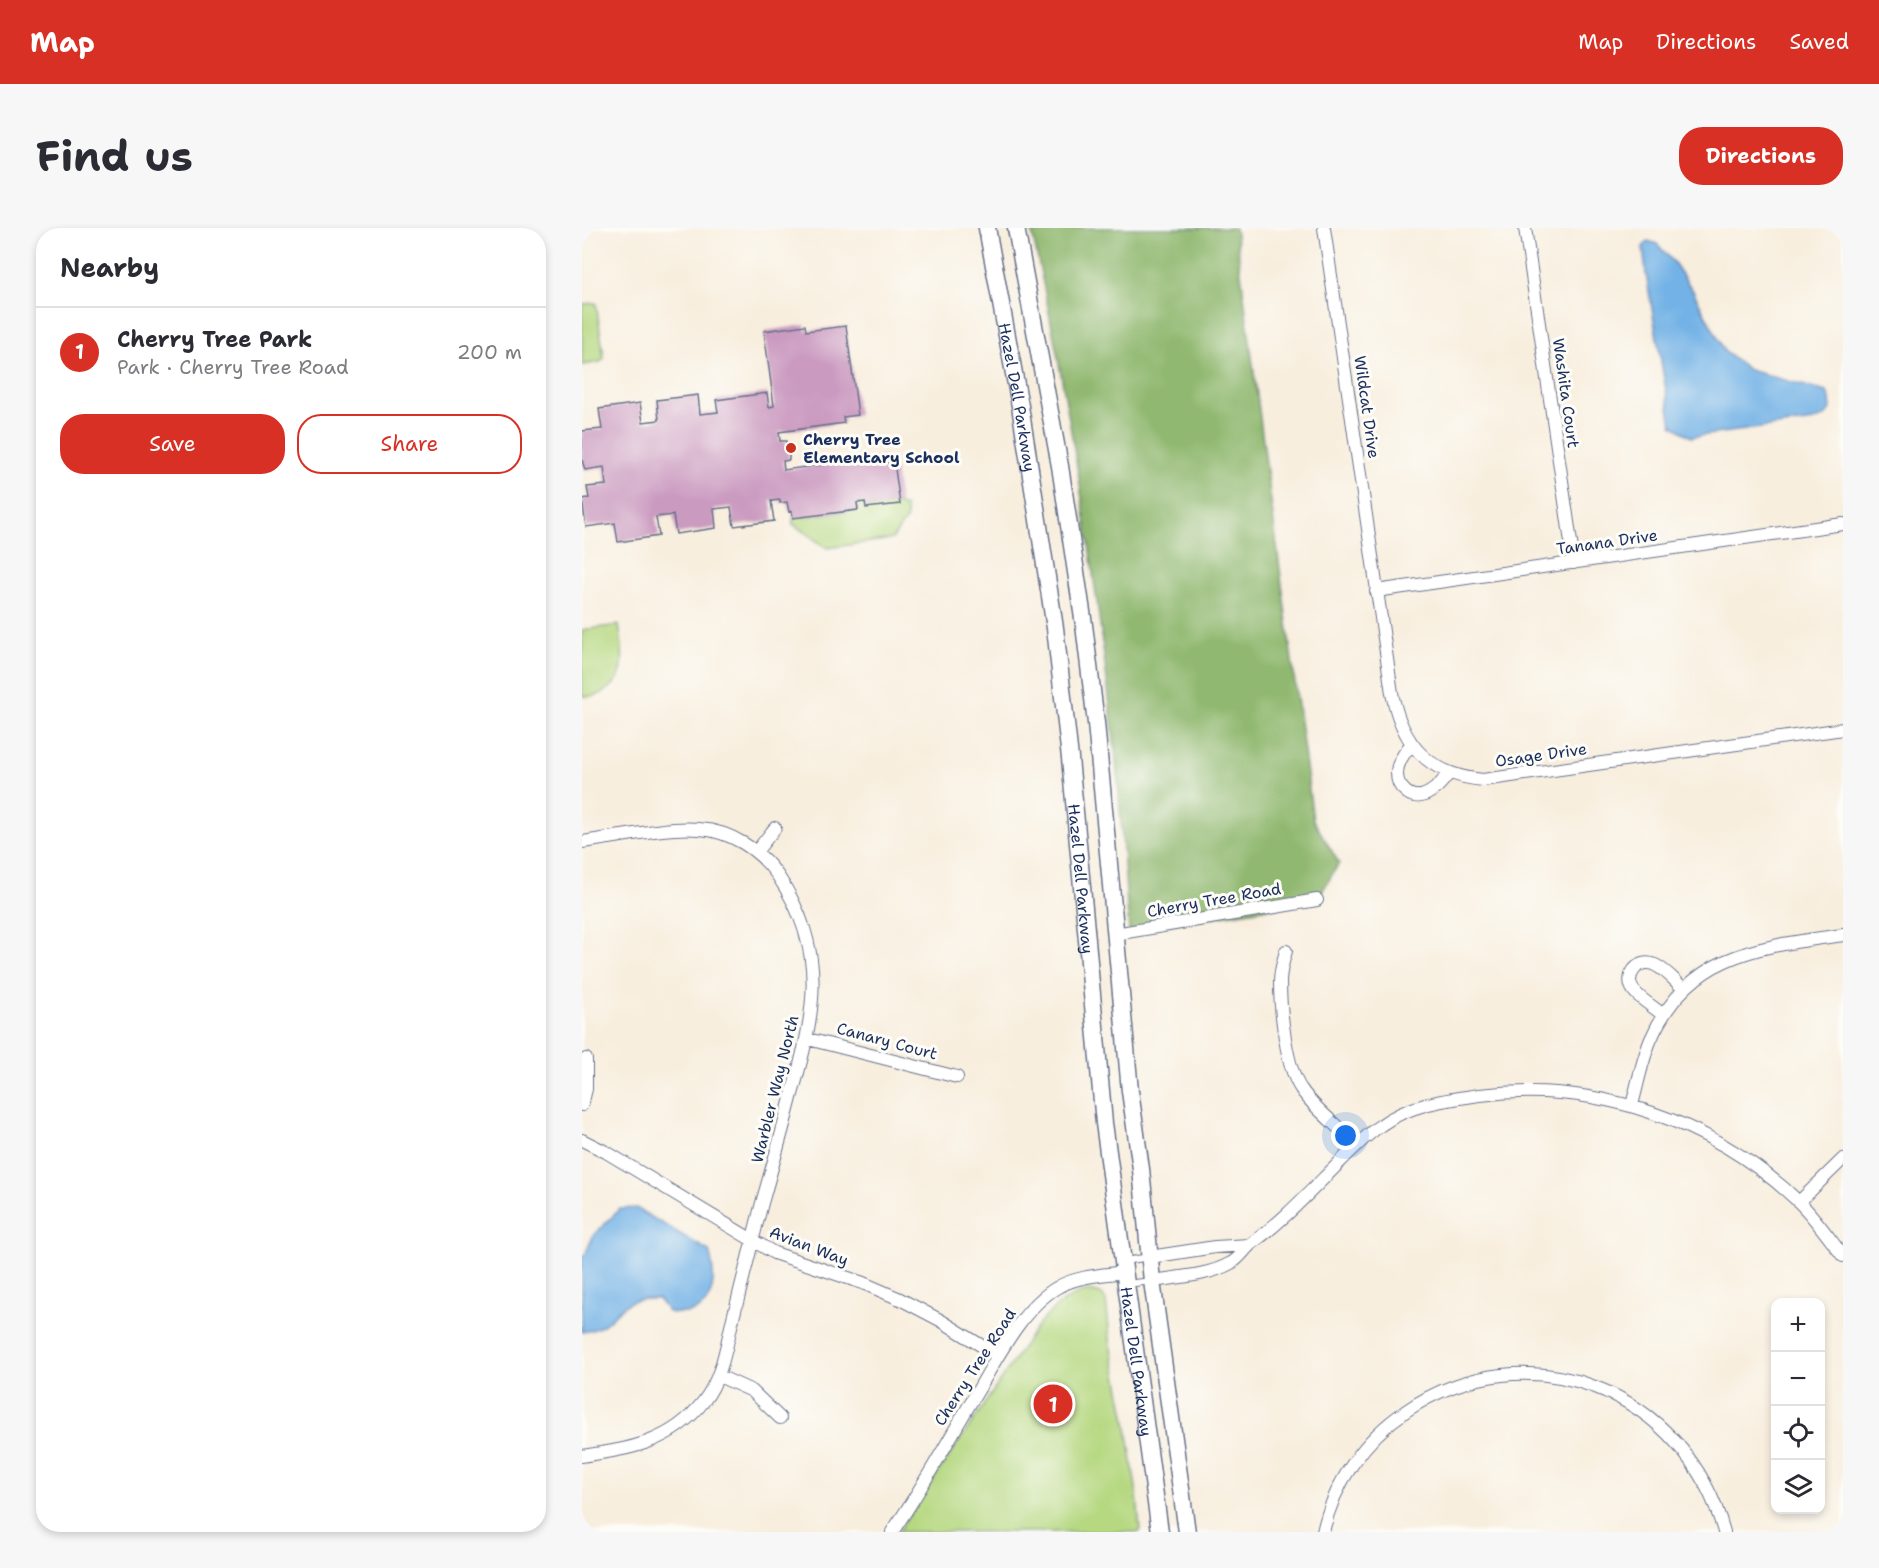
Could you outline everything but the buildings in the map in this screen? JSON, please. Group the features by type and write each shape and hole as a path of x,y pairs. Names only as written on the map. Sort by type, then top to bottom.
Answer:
{"main road":[{"name":"Hazel Dell Parkway","path":"987,228 1024,428 1055,628 1070,758 1096,1042 1124,1272 1160,1532"},
{"name":"Hazel Dell Parkway","path":"1016,228 1060,466 1084,625 1097,734 1130,1091 1152,1281 1187,1532"}],"street":[{"name":"Wildcat Drive","path":"1324,228 1376,591"},
{"name":"Washita Court","path":"1525,228 1574,563"},
{"name":"Tanana Drive","path":"1376,591 1843,524"},
{"name":"Osage Drive","path":"1376,591 1394,706 1402,729 1411,744 1431,763 1449,772 1471,778 1497,778 1843,729"},
{"path":"1411,744 1401,759 1397,776 1399,784 1408,794 1425,795 1438,786 1449,772"},
{"path":"756,852 775,828"},
{"name":"Warbler Way North","path":"582,842 676,829 700,829 731,837 756,852 772,868 784,885 803,926 810,949 813,996 808,1039 719,1376 702,1404 666,1434 642,1445 582,1456"},
{"name":"Cherry Tree Road","path":"1115,934 1317,900"},
{"path":"1632,1105 1646,1055 1663,1015 1684,988 1714,966 1750,951 1843,936"},
{"path":"1286,951 1281,967 1280,983 1292,1073 1301,1089 1356,1145"},
{"path":"1663,1015 1633,990 1630,980 1633,970 1643,963 1653,964 1684,988"},
{"name":"Canary Court","path":"808,1039 957,1077"},
{"path":"582,1105 586,1089 586,1059"},
{"path":"1152,1281 1212,1271 1233,1262 1250,1245 1285,1218 1356,1145 1373,1130 1396,1116 1427,1104 1511,1092 1585,1096 1632,1105 1716,1140 1771,1178 1799,1202 1843,1256"},
{"name":"Avian Way","path":"582,1140 606,1152 774,1253 863,1283 900,1299 940,1320 998,1356"},
{"path":"1799,1202 1843,1158"},
{"path":"1150,1257 1215,1247 1250,1245"},
{"name":"Cherry Tree Road","path":"892,1532 998,1356 1039,1302 1059,1287 1079,1279 1124,1272"},
{"path":"1323,1532 1333,1499 1350,1468 1373,1438 1394,1419 1425,1398 1448,1388 1481,1378 1518,1374 1555,1376 1581,1383 1613,1395 1651,1418 1679,1444 1698,1470 1715,1504 1724,1532"},
{"path":"719,1376 752,1391 780,1418"}],"lane":[{"path":"1124,1272 1150,1257"},
{"path":"1124,1272 1152,1281"}],"green space":[{"path":"1031,228 1235,228 1313,820 1339,863 1317,900 1129,931 1115,750 1090,553 1070,423"},
{"path":"596,303 604,358 600,362 582,365 582,304"},
{"path":"865,502 867,508 900,504 901,507 905,506 907,518 892,539 827,548 793,524 793,518 858,510 857,503"},
{"path":"619,625 623,662 618,678 613,685 600,694 582,696 582,630"},
{"path":"1089,1291 1101,1294 1106,1300 1110,1339 1125,1415 1137,1495 1140,1532 898,1532 1035,1329 1065,1300"}],"water":[{"path":"1648,241 1657,244 1675,264 1693,291 1725,352 1749,370 1827,392 1831,409 1825,416 1814,421 1691,437 1672,425 1646,274 1643,247"},
{"path":"636,1208 709,1251 713,1276 709,1298 694,1311 683,1313 668,1312 658,1299 633,1301 605,1324 582,1332 582,1256 585,1255 593,1236 620,1209"}],"place":[{"name":"Cherry Tree Elementary School","path":"791,448"},
{"name":"Cherry Tree Park","path":"1053,1404"}]}
